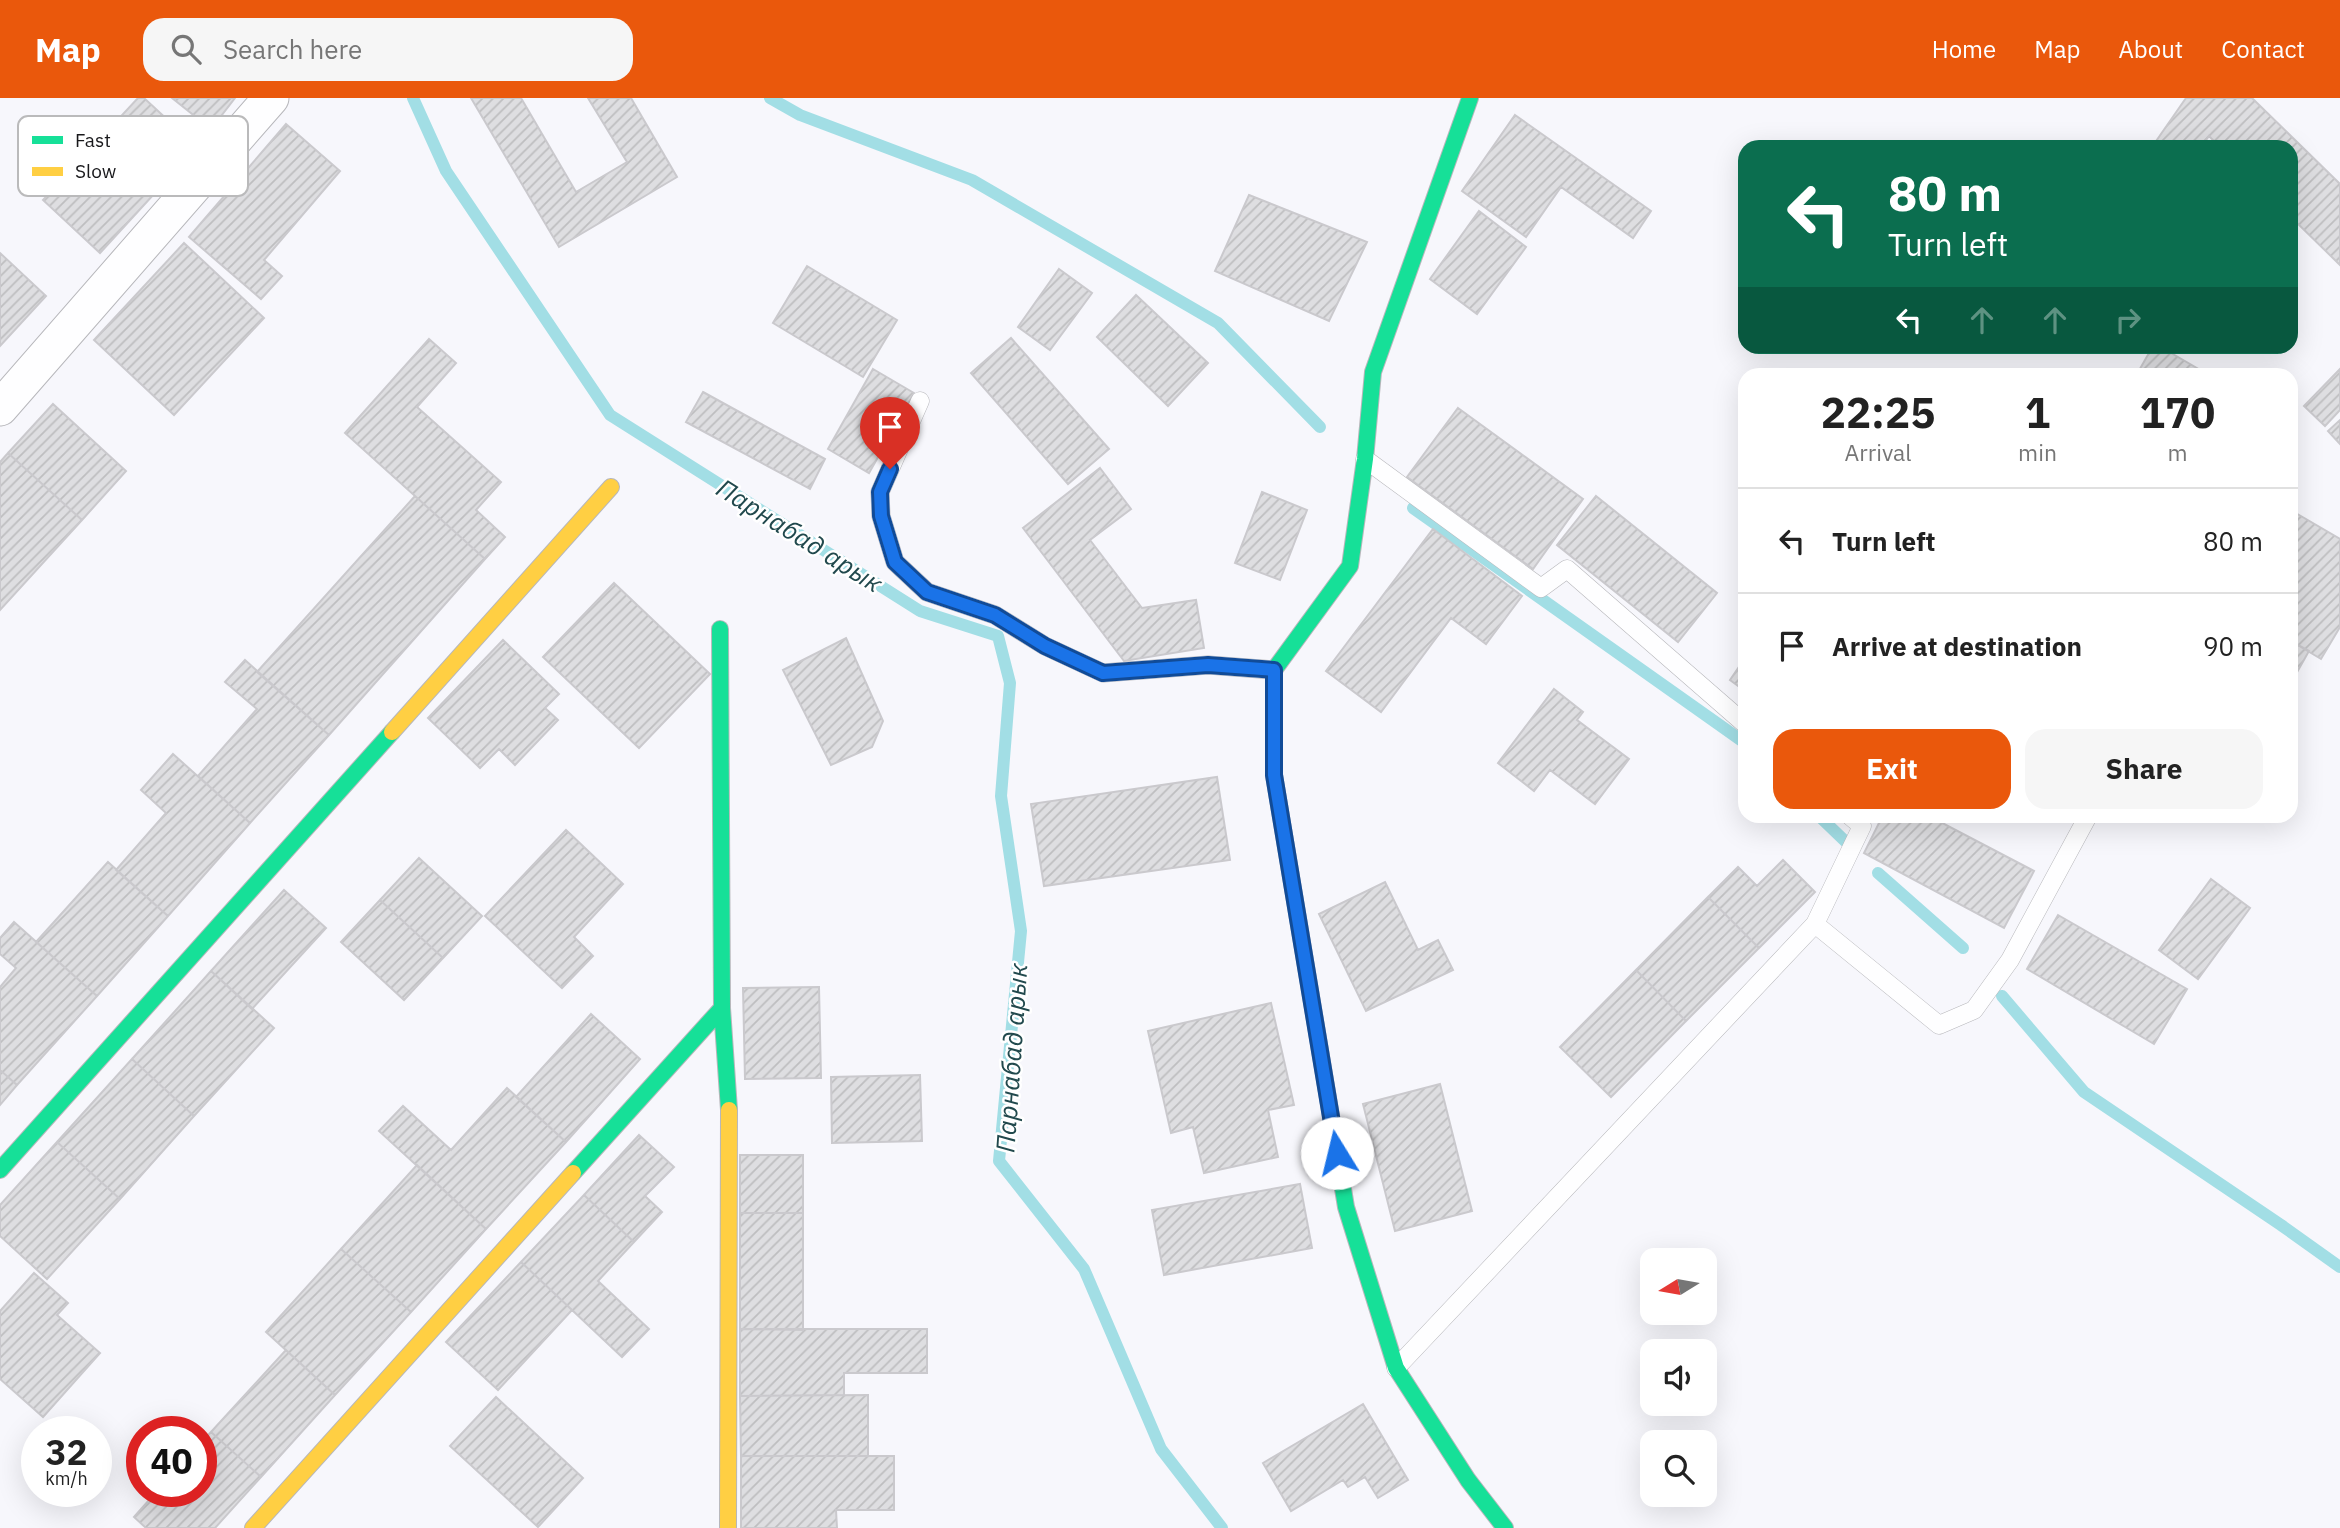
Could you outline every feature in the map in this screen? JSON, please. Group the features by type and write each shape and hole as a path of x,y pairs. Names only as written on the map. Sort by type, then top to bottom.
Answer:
{"street":[{"path":"248,124 271,98"},
{"path":"1470,98 1373,372 1365,459 1350,566 1274,670 1274,775 1346,1207 1396,1368 1468,1480 1505,1528"},
{"path":"0,408 185,196"},
{"path":"0,1170 611,487"},
{"path":"720,629 723,1009 730,1130 728,1528"},
{"path":"253,1528 723,1009"}],"lane":[{"path":"920,401 880,492 881,516 895,562 927,592 995,615 1045,646 1103,673 1208,665 1274,670"},
{"path":"1365,459 1541,588 1567,569 1738,718"},
{"path":"1396,1368 1815,924 1862,826 1858,823"},
{"path":"1815,924 1939,1025 1974,1010 2010,960 2084,823"}],"building":[{"path":"138,98 144,98 163,116 121,116"},
{"path":"172,98 235,98 221,116 195,116"},
{"path":"471,98 521,98 576,192 627,162 588,98 631,98 677,177 559,247"},
{"path":"2186,98 2252,98 2295,140 2213,140 2209,136 2206,140 2157,140"},
{"path":"1515,115 1651,211 1633,238 1561,187 1526,237 1462,191"},
{"path":"286,124 340,171 264,260 282,276 261,299 189,237 224,196 248,196 248,168"},
{"path":"2298,143 2340,184 2340,265 2298,224"},
{"path":"1249,195 1367,242 1329,321 1215,271"},
{"path":"47,196 152,196 100,253 43,200"},
{"path":"1479,211 1526,247 1477,314 1430,279"},
{"path":"184,243 264,318 174,415 94,340"},
{"path":"0,253 46,296 0,346"},
{"path":"807,266 897,320 863,377 773,323"},
{"path":"1059,269 1092,293 1050,350 1018,327"},
{"path":"1136,295 1208,363 1168,406 1097,337"},
{"path":"1011,338 1109,449 1068,484 971,373"},
{"path":"429,339 456,363 417,407 501,482 476,510 505,537 485,559 345,433"},
{"path":"2148,354 2173,354 2197,368 2140,368"},
{"path":"873,369 914,393 869,473 828,449"},
{"path":"2340,369 2340,410 2325,426 2304,406"},
{"path":"703,392 825,459 810,489 686,422"},
{"path":"53,404 126,471 82,520 8,453"},
{"path":"1458,408 1583,499 1533,569 1407,477"},
{"path":"2340,420 2340,444 2328,431"},
{"path":"8,453 82,520 0,610 0,462"},
{"path":"1100,468 1131,509 1090,540 1142,608 1196,600 1204,648 1124,661 1023,528"},
{"path":"1262,492 1307,510 1280,580 1235,563"},
{"path":"415,496 485,559 329,735 257,672"},
{"path":"1596,496 1717,593 1678,642 1557,545"},
{"path":"2298,514 2340,539 2340,627 2321,659 2298,645"},
{"path":"1433,529 1522,596 1486,644 1451,618 1381,712 1326,671"},
{"path":"614,583 710,674 639,748 543,657"},
{"path":"846,638 883,721 872,747 831,765 783,670"},
{"path":"503,640 559,694 545,708 558,720 515,765 499,749 480,768 428,718"},
{"path":"2298,645 2309,651 2298,671"},
{"path":"245,660 329,735 250,823 198,776 257,709 225,682"},
{"path":"1738,668 1738,686 1730,680"},
{"path":"1554,689 1583,712 1577,720 1629,759 1595,804 1550,770 1534,791 1498,763"},
{"path":"173,754 250,823 168,916 116,870 166,813 141,790"},
{"path":"1217,777 1230,860 1044,886 1031,804"},
{"path":"1879,823 1942,823 2034,871 2004,928 1864,853"},
{"path":"566,830 623,884 574,937 593,956 562,988 485,916"},
{"path":"419,858 482,916 443,958 380,900"},
{"path":"1783,860 1815,892 1759,948 1708,897 1738,867 1757,886"},
{"path":"108,862 168,916 97,996 36,942"},
{"path":"2211,879 2250,908 2198,979 2159,950"},
{"path":"1385,882 1418,950 1438,940 1453,970 1366,1011 1319,914"},
{"path":"284,890 326,928 252,1009 211,971"},
{"path":"1708,897 1759,948 1686,1021 1636,970"},
{"path":"380,900 443,958 404,1000 341,942"},
{"path":"2058,915 2187,989 2154,1044 2027,969"},
{"path":"14,922 97,996 17,1085 0,1070 0,987 16,968 0,954 0,938"},
{"path":"1636,970 1686,1021 1611,1097 1560,1047"},
{"path":"211,971 274,1028 194,1116 132,1059"},
{"path":"819,987 821,1078 745,1079 743,988"},
{"path":"1271,1003 1294,1105 1268,1110 1278,1157 1204,1173 1193,1127 1171,1133 1148,1031"},
{"path":"591,1014 640,1059 566,1142 516,1097"},
{"path":"132,1059 194,1116 120,1199 57,1142"},
{"path":"0,1070 17,1085 0,1105"},
{"path":"920,1075 922,1141 832,1143 831,1077"},
{"path":"1440,1084 1472,1211 1395,1231 1363,1104"},
{"path":"507,1088 566,1142 486,1229 379,1131 403,1106 451,1150"},
{"path":"639,1135 674,1167 645,1196 662,1212 634,1242 584,1195"},
{"path":"57,1142 120,1199 47,1279 0,1236 0,1205"},
{"path":"740,1155 803,1155 803,1213 740,1213"},
{"path":"417,1165 486,1229 411,1312 341,1249"},
{"path":"1300,1184 1312,1248 1164,1275 1152,1210"},
{"path":"584,1195 634,1242 598,1281 649,1329 622,1357 521,1262"},
{"path":"740,1213 803,1213 803,1330 740,1329"},
{"path":"341,1249 411,1312 335,1395 266,1332"},
{"path":"521,1262 572,1310 498,1390 446,1342"},
{"path":"34,1273 68,1303 57,1315 100,1353 44,1416 0,1379 0,1311"},
{"path":"740,1329 927,1329 927,1373 844,1373 844,1395 740,1396"},
{"path":"286,1350 335,1395 261,1477 217,1437 217,1425"},
{"path":"868,1395 868,1456 741,1456 740,1396"},
{"path":"496,1397 583,1478 538,1527 450,1446"},
{"path":"1363,1404 1408,1480 1378,1498 1365,1477 1348,1487 1343,1480 1291,1511 1263,1463"},
{"path":"217,1437 261,1477 215,1528 146,1528 134,1517 143,1507 217,1507"},
{"path":"741,1456 894,1456 894,1510 836,1510 837,1528 741,1528"}],"waterway":[{"name":"Парнабад арык","path":"413,98 446,171 610,415 920,611 998,636 1010,683 1001,796 1021,931 999,1161 1084,1269 1161,1449 1222,1528"},
{"path":"770,98 800,115 972,180 1218,323 1320,427"},
{"path":"1413,508 1738,738"},
{"path":"1826,823 1847,843"},
{"path":"1878,873 1963,948"},
{"path":"2002,996 2084,1092 2340,1267"}],"traffic: fast":[{"path":"1274,727 1274,670 1350,566 1365,459 1373,372 1470,98"},
{"path":"720,629 722,1008 729,1110"},
{"path":"0,1170 392,732"},
{"path":"573,1173 722,1008"},
{"path":"1332,1122 1346,1207 1396,1368 1468,1480 1505,1528"}],"traffic: slow":[{"path":"392,732 611,487"},
{"path":"1274,727 1274,775 1332,1122"},
{"path":"728,1528 729,1110"},
{"path":"253,1528 573,1173"}],"route":[{"path":"890,469 880,492 881,516 895,562 927,592 995,615 1045,646 1103,673 1208,665 1274,670 1274,775 1337,1153"}]}
